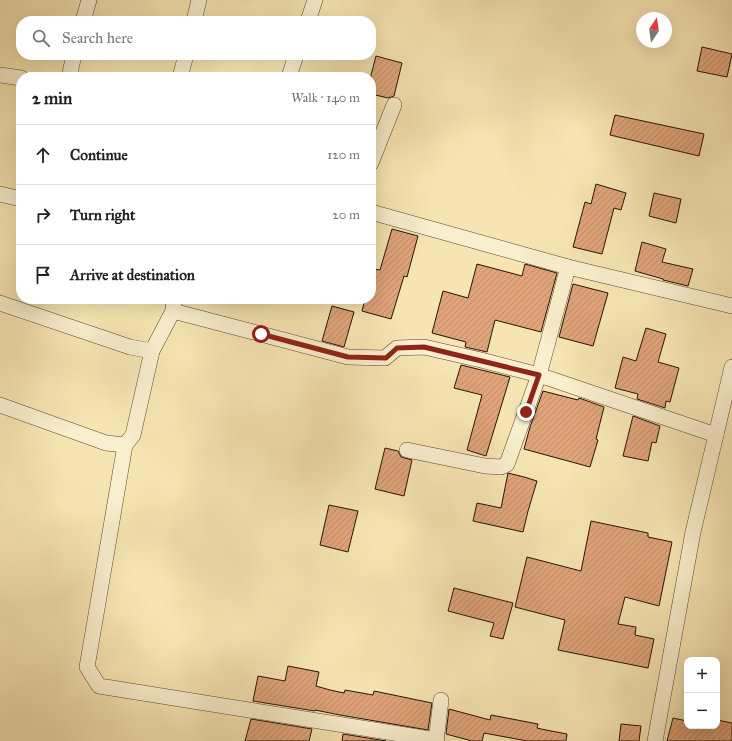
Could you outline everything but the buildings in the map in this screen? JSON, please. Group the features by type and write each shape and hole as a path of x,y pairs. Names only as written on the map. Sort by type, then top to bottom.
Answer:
{"street":[{"path":"85,16 89,0"},
{"path":"195,16 199,0"},
{"path":"310,16 315,0"},
{"path":"70,72 73,60"},
{"path":"181,72 185,60"},
{"path":"291,72 294,60"},
{"path":"0,75 16,77"},
{"path":"376,150 394,105"},
{"path":"0,194 16,195"},
{"path":"376,213 568,267 732,306"},
{"path":"406,450 485,466 501,467 506,464 513,449 539,375 568,267"},
{"path":"0,303 130,347 152,351"},
{"path":"441,700 437,740 99,686 87,667 124,445 133,435 152,351 173,305 348,357 386,358 397,348 424,347 539,375 716,435"},
{"path":"655,741 693,532 732,367"},
{"path":"0,405 106,443 124,445"}],"route":[{"path":"261,334 348,357 386,358 397,348 424,347 539,375 526,412"}]}
